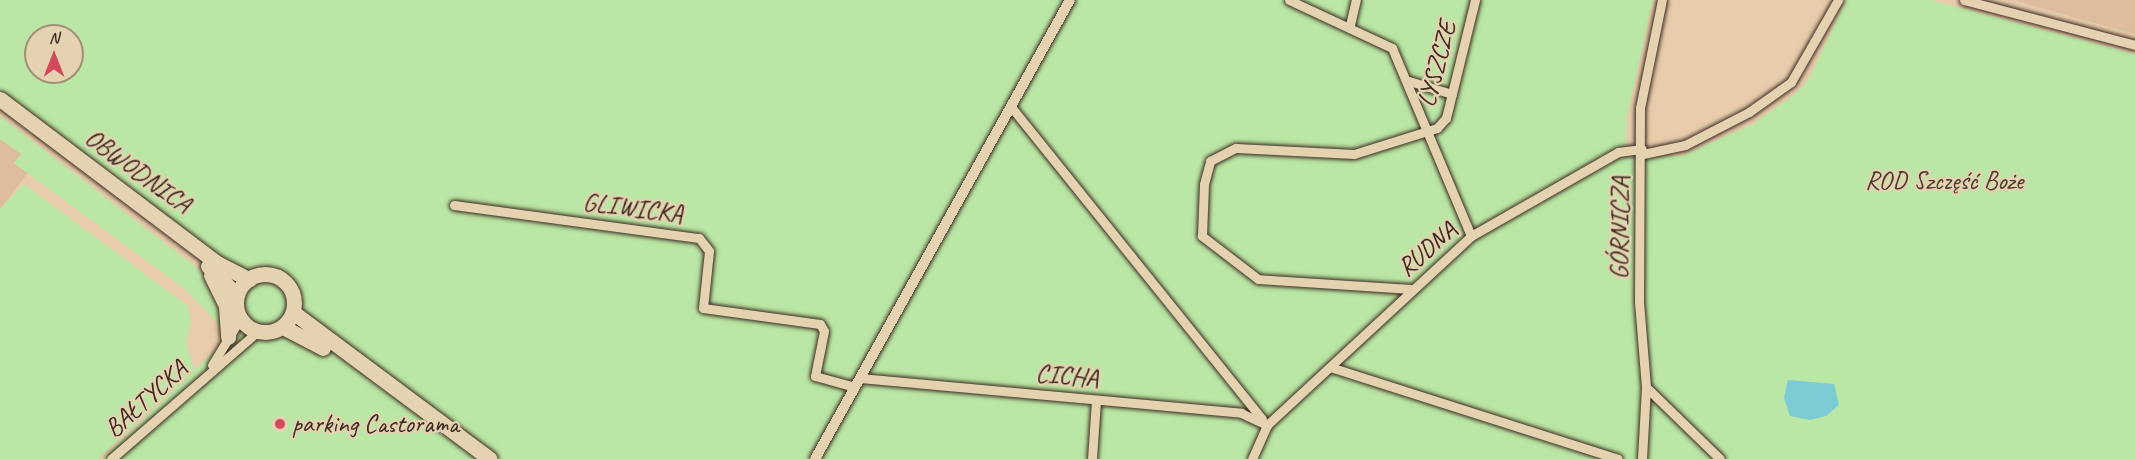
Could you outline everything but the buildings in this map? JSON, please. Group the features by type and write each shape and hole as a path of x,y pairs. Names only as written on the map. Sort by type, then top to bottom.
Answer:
{"highway":[{"name":"OBWODNICA","path":"0,99 217,262 249,279"},
{"name":"OBWODNICA","path":"0,108 203,263 237,295"},
{"path":"203,263 222,291 228,337"},
{"path":"283,327 294,313 294,294 284,281 267,274 249,279 237,295 240,319 257,332 283,327 346,361 478,459"},
{"path":"294,313 490,459"}],"street":[{"path":"815,459 1070,0"},
{"path":"1289,0 1350,25 1392,48 1409,81 1471,236"},
{"path":"1350,25 1356,0"},
{"name":"LYSZCZE","path":"1428,129 1443,124 1475,0"},
{"name":"GÓRNICZA","path":"1642,459 1646,387 1639,301 1642,151 1640,108 1662,0"},
{"name":"RUDNA","path":"1267,425 1471,236 1618,152 1685,145 1749,112 1791,82 1838,0"},
{"path":"1964,0 2135,45"},
{"path":"1409,81 1452,94"},
{"path":"1012,108 1267,425 1252,459"},
{"path":"1411,290 1258,279 1208,244 1200,231 1200,216 1207,171 1222,151 1257,147 1354,154 1428,129"},
{"name":"GLIWICKA","path":"454,205 699,238 709,251 703,308 820,324 824,331 815,376 857,382"},
{"name":"BAŁTYCKA","path":"209,370 240,319"},
{"name":"BAŁTYCKA","path":"111,459 209,370 257,332"},
{"path":"1330,367 1618,459"},
{"name":"CICHA","path":"857,382 1241,413 1267,425"},
{"path":"1646,387 1719,459"},
{"path":"1092,459 1096,400"}],"shaded area":[{"path":"2014,0 2135,0 2135,34 2037,7"},
{"path":"0,139 21,154 14,163 28,173 0,209"}],"green space":[{"name":"ROD Szczęść Boże","path":"0,0 1653,0 1627,117 1626,155 1681,156 1753,124 1795,94 1809,79 1846,0 1931,0 2135,54 2135,459 102,459 249,318 244,303 249,289 0,109"},
{"path":"0,116 200,270 219,297 222,328 186,290 14,163 21,154 0,139"},
{"path":"24,184 188,306 191,323 186,343 194,369 98,459 0,459 0,209"}],"water":[{"path":"1788,380 1834,384 1839,405 1826,416 1810,420 1790,416 1784,398"}],"place":[{"name":"parking Castorama","path":"280,424"}]}
